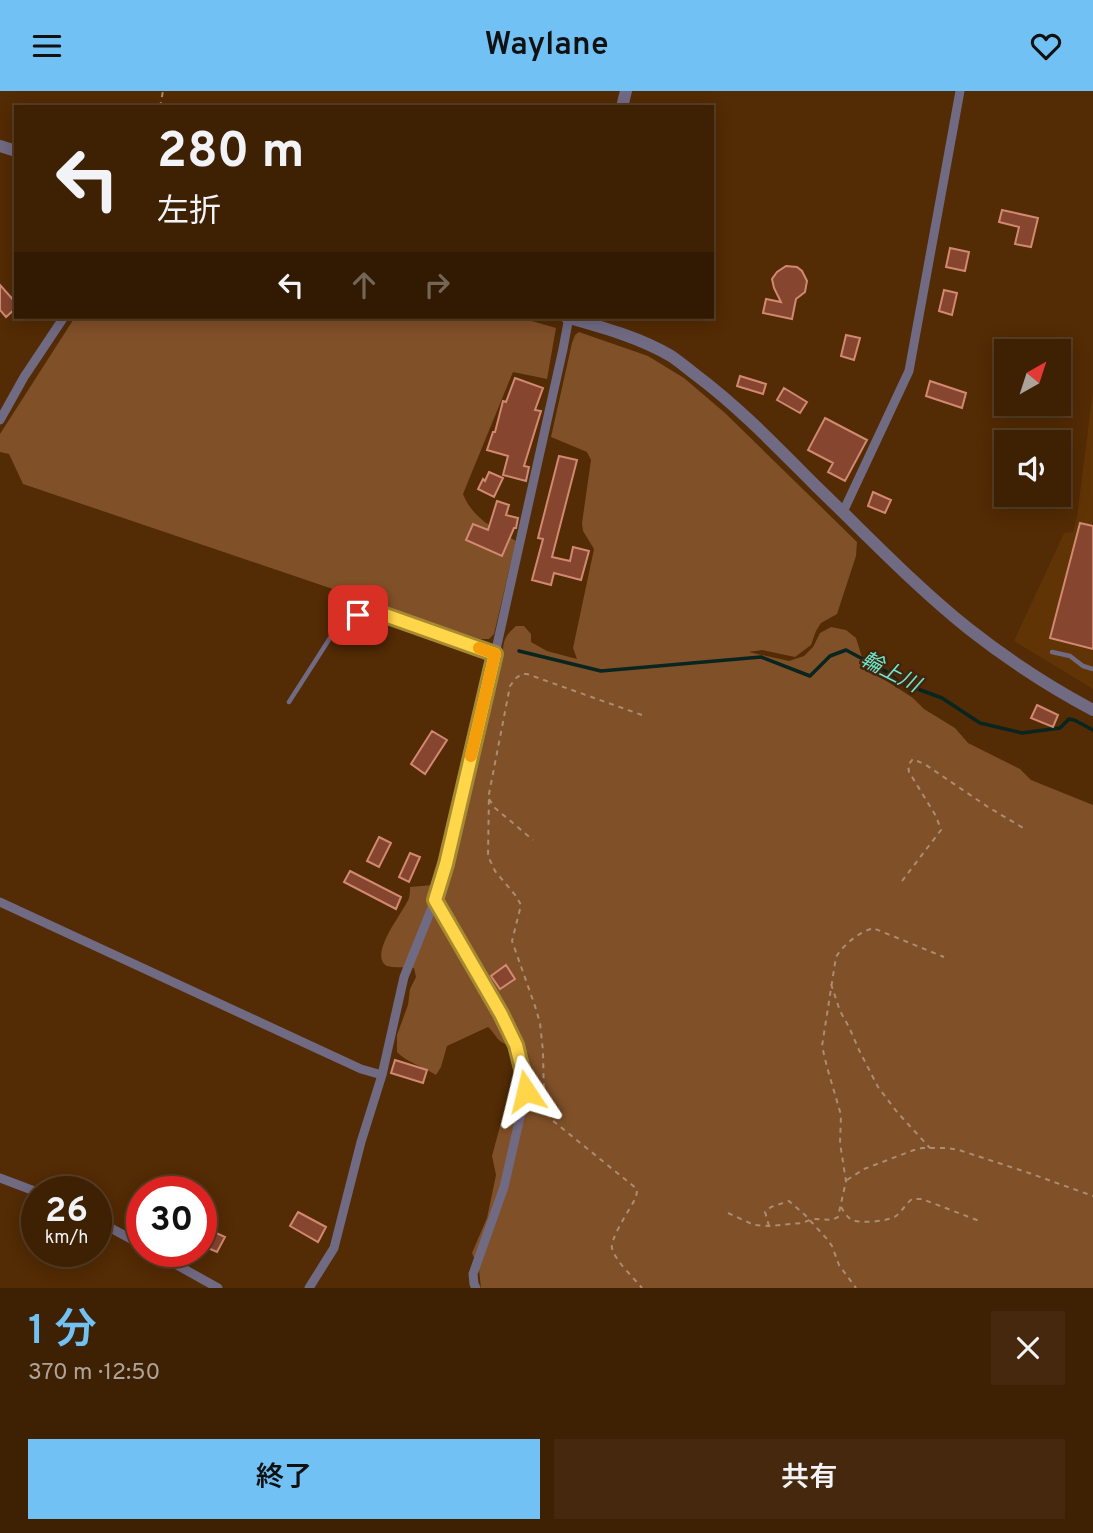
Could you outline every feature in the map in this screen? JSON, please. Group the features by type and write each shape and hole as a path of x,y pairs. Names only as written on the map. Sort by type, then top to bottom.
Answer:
{"street":[{"path":"843,512 909,371 960,91"},
{"path":"0,420 24,377 63,319"},
{"path":"309,1288 334,1248 360,1142 382,1075 404,977 435,900 446,864 560,363 568,319"},
{"path":"574,319 671,356 724,395 929,596 1011,659 1093,710"},
{"path":"435,900 516,1045 526,1091 504,1187 473,1274 476,1288"},
{"path":"0,902 361,1069 382,1075"},
{"path":"0,1178 21,1186"},
{"path":"181,1267 218,1288"}],"lane":[{"path":"289,702 339,624 358,615 385,615 495,654"},
{"path":"1052,652 1070,656 1083,666 1093,669"}],"path":[{"path":"642,715 522,674 510,686 488,798 489,862 521,905 512,941 540,1023 544,1102 552,1120 638,1189 637,1197 612,1243 612,1248 642,1288"},
{"path":"902,881 941,829 909,772 908,765 913,759 1025,829"},
{"path":"488,798 495,808 533,840"},
{"path":"728,1213 754,1225 769,1226 802,1223 812,1219 832,1220 838,1217 846,1181 840,1143 841,1115 822,1052 831,983 838,953 869,929 879,930 944,957"},
{"path":"831,983 840,1011 878,1087 930,1148"},
{"path":"846,1181 864,1168 914,1150 947,1147 1093,1196"},
{"path":"841,1206 844,1213 853,1220 877,1221 897,1215 912,1199 922,1199 982,1222"},
{"path":"769,1226 765,1212 786,1201 794,1205 832,1246 839,1265 856,1288"}],"shaded area":[{"path":"74,319 525,319 556,328 547,379 513,372 463,494 478,516 516,541 494,634 489,639 480,639 23,484 9,454 0,452 0,434"},
{"path":"579,332 648,356 684,378 725,413 857,542 856,556 837,614 821,623 811,645 795,657 762,650 749,652 789,661 804,656 813,647 820,633 831,627 846,630 856,638 865,667 955,728 968,743 1020,769 1031,780 1093,805 1093,1288 481,1288 479,1270 472,1253 487,1218 496,1175 492,1156 506,1107 533,1081 528,1054 518,1037 505,1044 488,1027 447,1046 436,1075 405,1059 397,1052 397,1035 416,977 414,968 387,966 382,960 381,952 389,932 409,898 410,887 447,885 500,652 503,652 508,634 516,626 524,626 531,634 531,642 547,651 577,659 573,648 594,549 583,531 582,523 591,460 587,452 551,437 572,343"},
{"path":"1093,391 1093,689 1014,641 1064,533 1073,532"}],"building":[{"path":"1002,210 1038,218 1031,247 1015,244 1019,227 999,222"},
{"path":"950,248 969,252 965,271 946,267"},
{"path":"786,266 797,267 807,281 805,292 796,299 792,319 763,313 766,299 781,302 772,279"},
{"path":"0,285 14,301 14,310 6,317 0,310"},
{"path":"944,290 957,293 952,315 939,311"},
{"path":"846,335 860,338 854,360 841,356"},
{"path":"740,376 766,384 763,394 737,386"},
{"path":"515,378 543,388 535,410 541,411 524,466 529,467 526,481 503,475 508,456 487,450 503,401 506,402"},
{"path":"930,381 966,393 962,408 926,396"},
{"path":"784,388 807,402 800,413 777,400"},
{"path":"825,418 867,440 845,481 828,472 833,463 808,450"},
{"path":"559,456 577,460 552,557 570,561 573,547 589,551 581,580 554,573 551,585 532,580 543,539 538,538"},
{"path":"489,472 503,478 494,497 478,489"},
{"path":"873,492 891,500 885,513 868,506"},
{"path":"497,501 509,505 506,515 518,518 502,556 466,540 473,524 488,530"},
{"path":"1080,523 1093,526 1093,649 1050,638"},
{"path":"1037,705 1058,715 1053,727 1031,718"},
{"path":"432,731 447,740 425,774 411,764"},
{"path":"379,837 391,843 379,867 367,861"},
{"path":"410,853 420,857 409,882 399,877"},
{"path":"350,871 401,897 396,909 344,882"},
{"path":"506,965 515,979 500,989 491,976"},
{"path":"395,1060 427,1070 423,1083 391,1073"},
{"path":"298,1212 326,1227 318,1242 290,1226"},
{"path":"217,1233 225,1237 217,1252"}],"waterway":[{"name":"輪上川","path":"519,651 601,671 761,657 810,676 830,656 846,650 887,672 899,682 942,698 980,723 1022,733 1060,728 1069,719 1093,730"}],"slow traffic":[{"path":"471,756 495,654 479,648"}],"route":[{"path":"358,615 385,615 495,654 446,864 435,900 516,1045 526,1091"}]}
